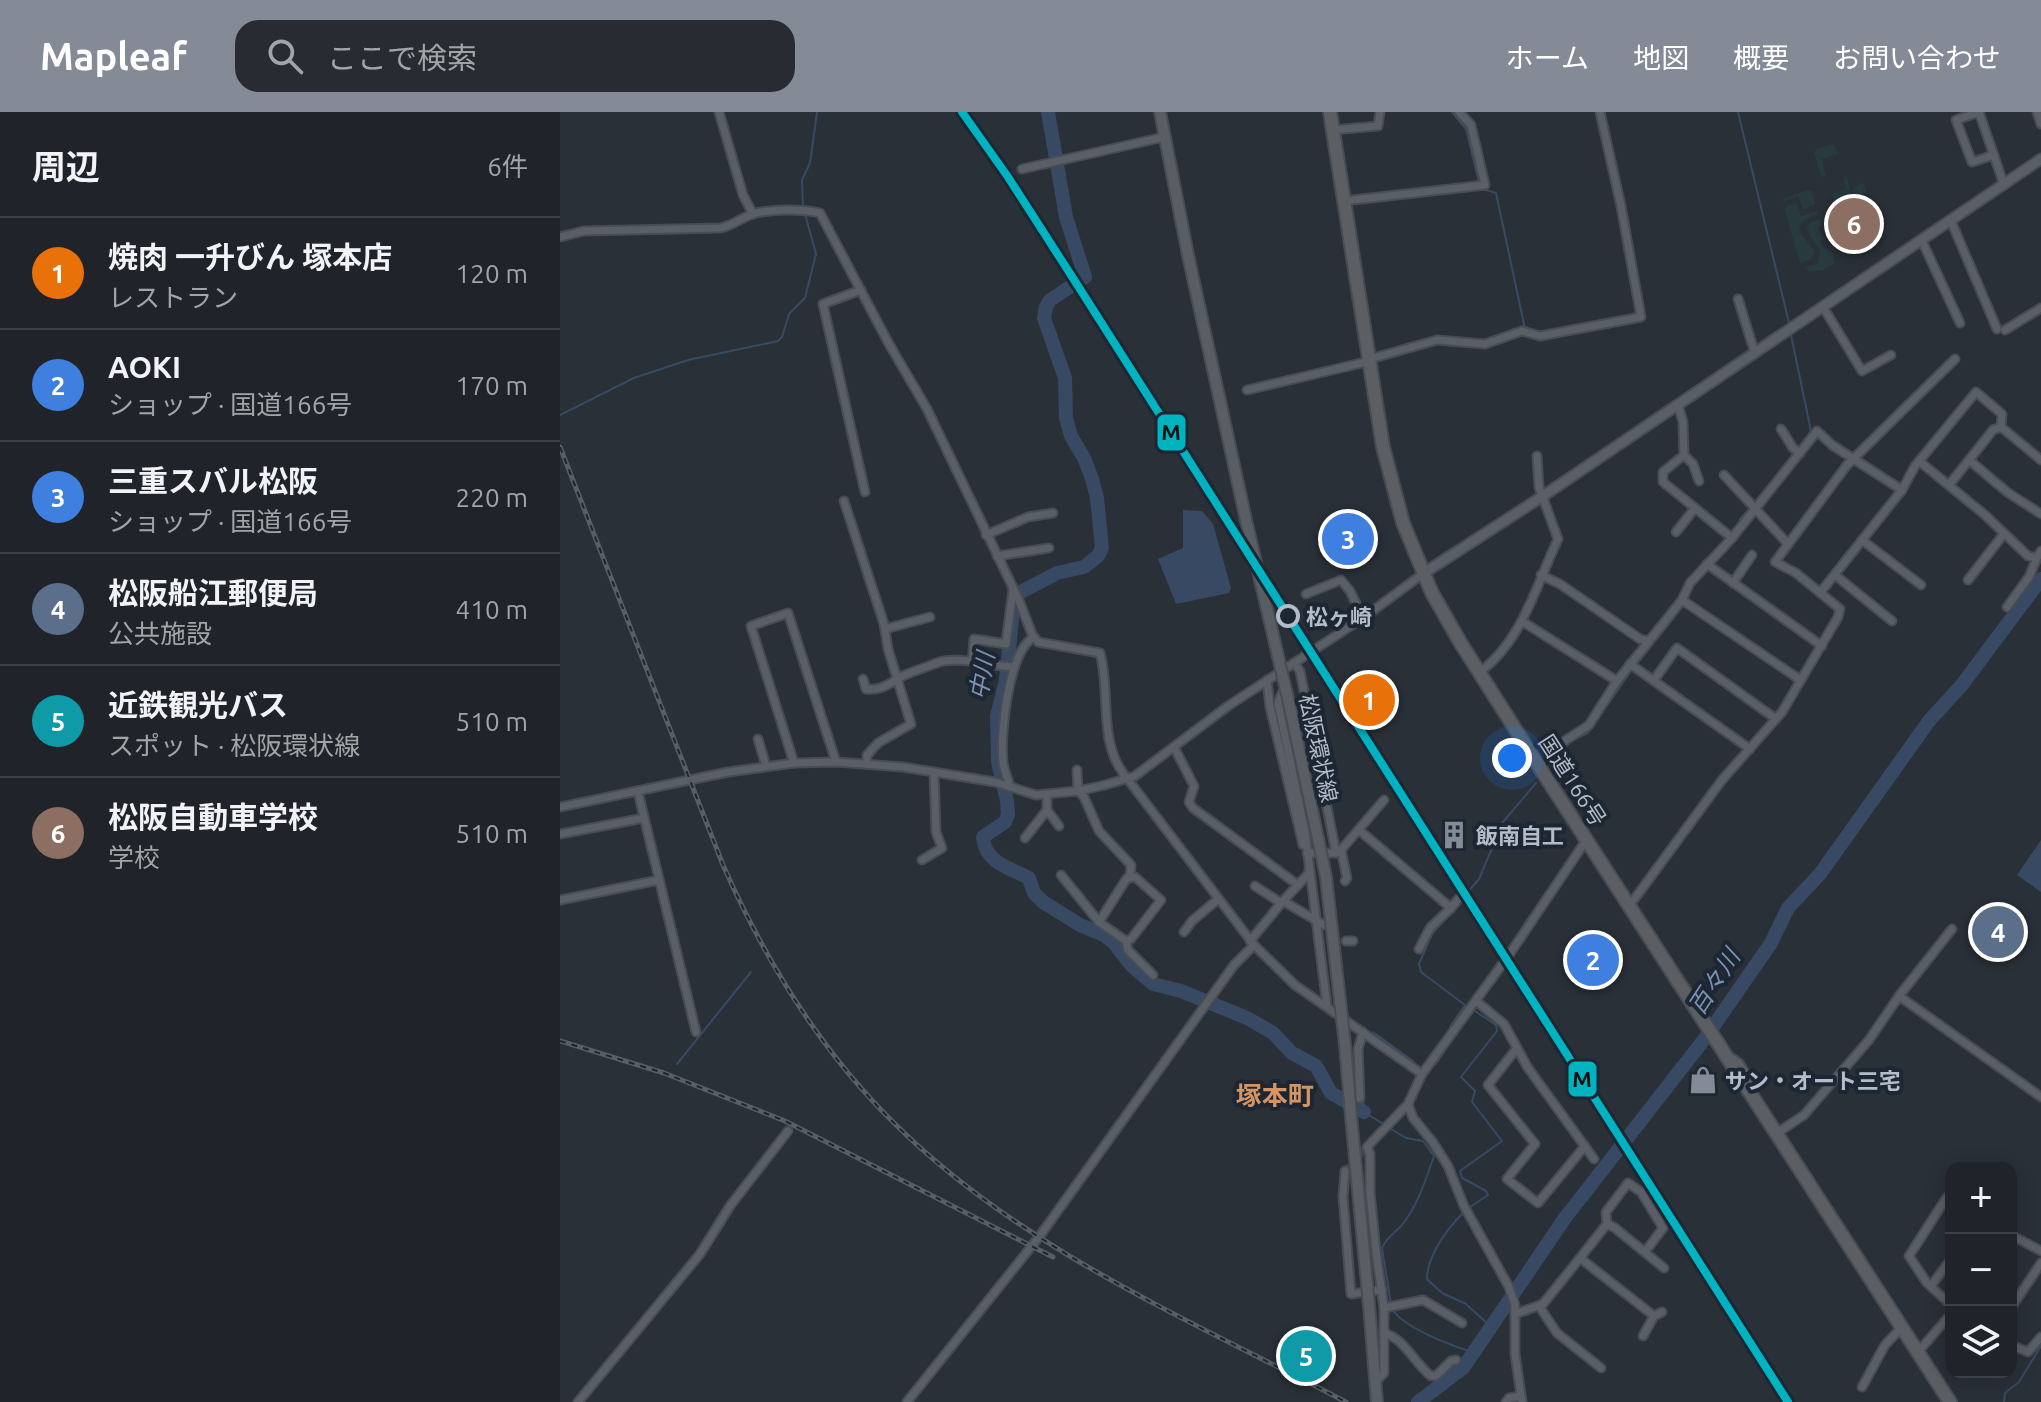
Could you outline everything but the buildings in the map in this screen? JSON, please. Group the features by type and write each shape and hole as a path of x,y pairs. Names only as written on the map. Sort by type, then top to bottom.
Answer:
{"highway":[{"name":"国道166号","path":"1330,112 1383,447 1403,523 1424,573 1446,618 1538,765 1950,1402"}],"main road":[{"name":"松阪環状線","path":"1160,112 1246,520 1326,877 1340,992 1377,1400"}],"street":[{"path":"719,112 743,195 753,214"},
{"path":"1333,130 1378,126 1380,112"},
{"path":"1344,201 1480,186 1480,155 1471,125 1459,112"},
{"path":"1247,390 1370,360 1427,342 1446,339 1485,344 1526,332 1540,336 1641,317 1600,112"},
{"path":"1994,155 1972,162 1956,120 1979,112 1994,155 2004,185"},
{"path":"2037,112 2041,124"},
{"path":"1022,169 1164,137"},
{"path":"560,807 794,763 836,762 934,772 995,782 1030,794 1047,795 1078,791 1135,776 1267,680 1363,618 1424,573 2041,159"},
{"path":"560,237 584,231 721,228 737,224 753,214 820,213 927,409 1034,637 1038,642 1100,653 1109,740 1115,762 1252,943 1295,985 1422,1074"},
{"path":"1951,221 2001,330 2041,308"},
{"path":"1922,241 1960,323"},
{"path":"861,290 823,304 865,492"},
{"path":"1738,299 1755,353"},
{"path":"1823,307 1862,371 1891,355"},
{"path":"1630,905 1722,780 1776,719 1822,646 1840,609 1796,573 1775,562 1853,459 1955,359"},
{"path":"1820,593 1902,490 1919,461 1976,392 2002,414 2001,427"},
{"path":"1678,405 1684,433 1684,455 1693,464 1699,481"},
{"path":"2001,427 2041,460"},
{"path":"1949,485 1993,430 2001,427"},
{"path":"1781,429 1797,452"},
{"path":"1538,765 1589,725 1617,681 1633,666 1682,600 1690,583 1732,538 1752,506 1817,431 1832,445 1902,490"},
{"path":"1684,455 1663,472 1663,482 1732,538"},
{"path":"1480,672 1492,663 1523,622 1558,539 1536,470 1537,456"},
{"path":"1969,460 2007,492 2041,514"},
{"path":"1919,461 1985,515 2028,556 2039,555 2029,577 2007,607"},
{"path":"1724,475 1788,544"},
{"path":"844,501 885,629 911,724 878,743 867,755 867,764"},
{"path":"1676,532 1695,508"},
{"path":"986,535 1028,517 1053,513"},
{"path":"1968,580 2003,535"},
{"path":"1862,540 1921,585"},
{"path":"997,556 1049,548"},
{"path":"1733,583 1752,555"},
{"path":"1707,564 1822,646"},
{"path":"1541,575 1560,584 1640,639 1649,641"},
{"path":"1835,575 1892,621"},
{"path":"1306,594 1341,580 1363,618"},
{"path":"972,662 974,639 1006,644 1015,593"},
{"path":"1682,600 1799,679"},
{"path":"794,763 751,626 788,613 836,762"},
{"path":"885,629 930,617"},
{"path":"1523,622 1617,681"},
{"path":"1009,786 1002,760 1002,717 1014,667 1028,640 1034,637"},
{"path":"1654,680 1677,648 1776,719"},
{"path":"863,679 866,689 871,690 893,685 898,678 925,670 936,663 972,662 1014,667"},
{"path":"1294,663 1300,671 1338,851 1347,878 1345,881"},
{"path":"1633,666 1750,749"},
{"path":"1267,680 1270,707 1321,923 1327,1006"},
{"path":"1285,687 1278,703 1310,872"},
{"path":"758,739 766,766"},
{"path":"1174,747 1194,786 1189,802 1193,808 1298,885"},
{"path":"1077,770 1078,791 1084,797 1099,831 1131,865 1130,878 1119,889 1099,922"},
{"path":"922,860 942,848 936,832 934,772"},
{"path":"638,792 696,1032"},
{"path":"1047,795 1047,810 1059,826"},
{"path":"1307,853 1338,851 1384,800"},
{"path":"1025,838 1047,810"},
{"path":"560,834 644,818"},
{"path":"1359,830 1451,908"},
{"path":"1375,1382 1384,1373 1386,1307 1367,1147 1408,1104 1422,1074 1587,839"},
{"path":"907,1402 1064,1204 1213,993 1282,902 1310,872"},
{"path":"1061,875 1099,922 1126,941 1128,950 1153,975"},
{"path":"1126,941 1161,900 1135,877 1130,878"},
{"path":"560,900 659,880"},
{"path":"1255,886 1321,923"},
{"path":"1419,949 1430,928 1459,898"},
{"path":"1184,932 1217,900"},
{"path":"1777,1133 1804,1115 1869,1040 1952,929"},
{"path":"1899,996 2041,1097"},
{"path":"1472,1006 1500,1018 1528,1068 1594,1159"},
{"path":"1360,1098 1358,1049 1363,1032"},
{"path":"1517,1048 1488,1085 1535,1144 1507,1179 1538,1203 1585,1146"},
{"path":"1723,1051 1739,1063 1751,1082 1757,1078"},
{"path":"1408,1104 1413,1118 1458,1176 1464,1206 1509,1287 1514,1302 1515,1354 1522,1399 1509,1398 1506,1402"},
{"path":"578,1402 700,1254 730,1206 788,1131"},
{"path":"1345,1171 1343,1197 1351,1294 1382,1290"},
{"path":"1515,1314 1539,1306 1607,1224 1606,1212 1628,1183 1641,1192 1663,1228 1645,1252"},
{"path":"1945,1200 1909,1256 1945,1299"},
{"path":"1607,1224 1664,1268"},
{"path":"2017,1240 2041,1251"},
{"path":"1580,1258 1654,1316"},
{"path":"2012,1306 2041,1263"},
{"path":"1931,1286 1945,1267"},
{"path":"1386,1307 1423,1300 1462,1323"},
{"path":"1539,1306 1557,1333 1601,1368"},
{"path":"1643,1336 1654,1316 1662,1312"},
{"path":"1918,1352 1945,1321"},
{"path":"1862,1387 1885,1345 1901,1328"},
{"path":"1384,1333 1393,1335 1418,1367 1431,1376 1436,1376 1456,1360"},
{"path":"2017,1347 2028,1352 2041,1337"}],"green space":[{"path":"1833,144 1839,154 1822,159 1826,176 1821,177 1814,153"},
{"path":"1844,176 1847,177 1850,192 1863,182 1867,192 1834,203 1832,194 1845,189"},
{"path":"1812,191 1815,204 1803,210 1798,196 1783,202 1783,199"},
{"path":"1796,202 1801,216 1817,211 1818,214 1807,218 1800,227 1800,232 1815,253 1810,260 1800,263 1784,208"},
{"path":"1868,203 1876,221 1874,231 1867,240 1861,230 1862,226 1871,223 1870,218 1857,219 1854,207"},
{"path":"1820,219 1822,226 1818,228 1824,239 1820,241 1823,248 1833,253 1835,263 1823,270 1810,272 1805,268 1818,263 1820,251 1806,229 1811,222"}],"water":[{"path":"1183,510 1202,511 1213,524 1231,588 1229,593 1176,604 1158,559 1183,548"},
{"path":"2041,840 2041,892 2017,875"}],"waterway":[{"path":"803,207 802,180 810,163 817,112"},
{"name":"中川","path":"1048,112 1066,217 1085,277 1050,300 1044,318 1065,378 1066,418 1071,436 1084,458 1097,498 1102,548 1098,556 1084,567 1057,573 1014,599 1006,680 997,716 998,762 1008,815 1005,822 983,837 985,846 993,859 1029,878 1034,893 1043,902 1114,943 1131,965 1153,984 1181,991 1247,1018 1273,1033 1292,1053 1316,1066 1331,1093 1364,1112"},
{"path":"1452,112 1466,129 1479,182"},
{"path":"1738,112 1789,323"},
{"path":"1480,188 1496,193 1525,329"},
{"path":"560,415 634,378 688,360 778,341 789,314 805,298 816,254 805,214"},
{"path":"1791,335 1811,431 1798,449"},
{"path":"1755,502 1779,473"},
{"path":"1740,524 1740,519 1751,507"},
{"path":"1723,553 1741,534 1741,530"},
{"name":"百々川","path":"1418,1402 1463,1368 1565,1218 1706,1037 1771,943 1788,908 1820,874 1929,721 1961,686 2041,579"},
{"path":"1637,664 1676,615"},
{"path":"1567,743 1588,733 1633,668"},
{"path":"1450,1027 1465,1005 1421,972 1419,964 1432,934 1479,879 1503,822 1536,783"},
{"path":"677,1064 751,972"},
{"path":"1470,1207 1488,1195 1462,1178 1460,1171 1502,1141 1472,1102 1475,1091 1461,1077 1497,1031 1496,1025 1472,1009"},
{"path":"1373,1032 1413,1061"},
{"path":"1435,1065 1457,1033"},
{"path":"1362,1065 1364,1112 1385,1125"},
{"path":"1391,1129 1406,1138 1423,1141 1434,1156 1413,1209 1382,1248 1391,1304"},
{"path":"1463,1213 1439,1243 1430,1261 1427,1279 1442,1293 1466,1304 1490,1326"},
{"path":"1393,1310 1417,1329 1472,1352"},
{"path":"2004,1402 2005,1393 2019,1382 2041,1346"}],"tunnel":[{"path":"1345,1171 1367,1147"}],"railway":[{"path":"560,447 723,865 776,969 841,1064 893,1122 942,1167 995,1207 1051,1244 1167,1311 1346,1402"},
{"path":"560,1041 664,1073 785,1121 1053,1257"}],"transit line":[{"name":"M","path":"962,112 1071,275 1788,1402"}],"place":[{"name":"松阪自動車学校","path":"1854,224"},
{"name":"三重スバル松阪","path":"1348,539"},
{"name":"松ヶ崎","path":"1288,616"},
{"name":"焼肉 一升びん 塚本店","path":"1369,700"},
{"name":"飯南自工","path":"1454,835"},
{"name":"松阪船江郵便局","path":"1998,932"},
{"name":"AOKI","path":"1593,960"},
{"name":"サン・オート三宅","path":"1703,1080"},
{"name":"近鉄観光バス","path":"1306,1356"}],"district":[{"name":"塚本町","path":"1275,1095"}]}
